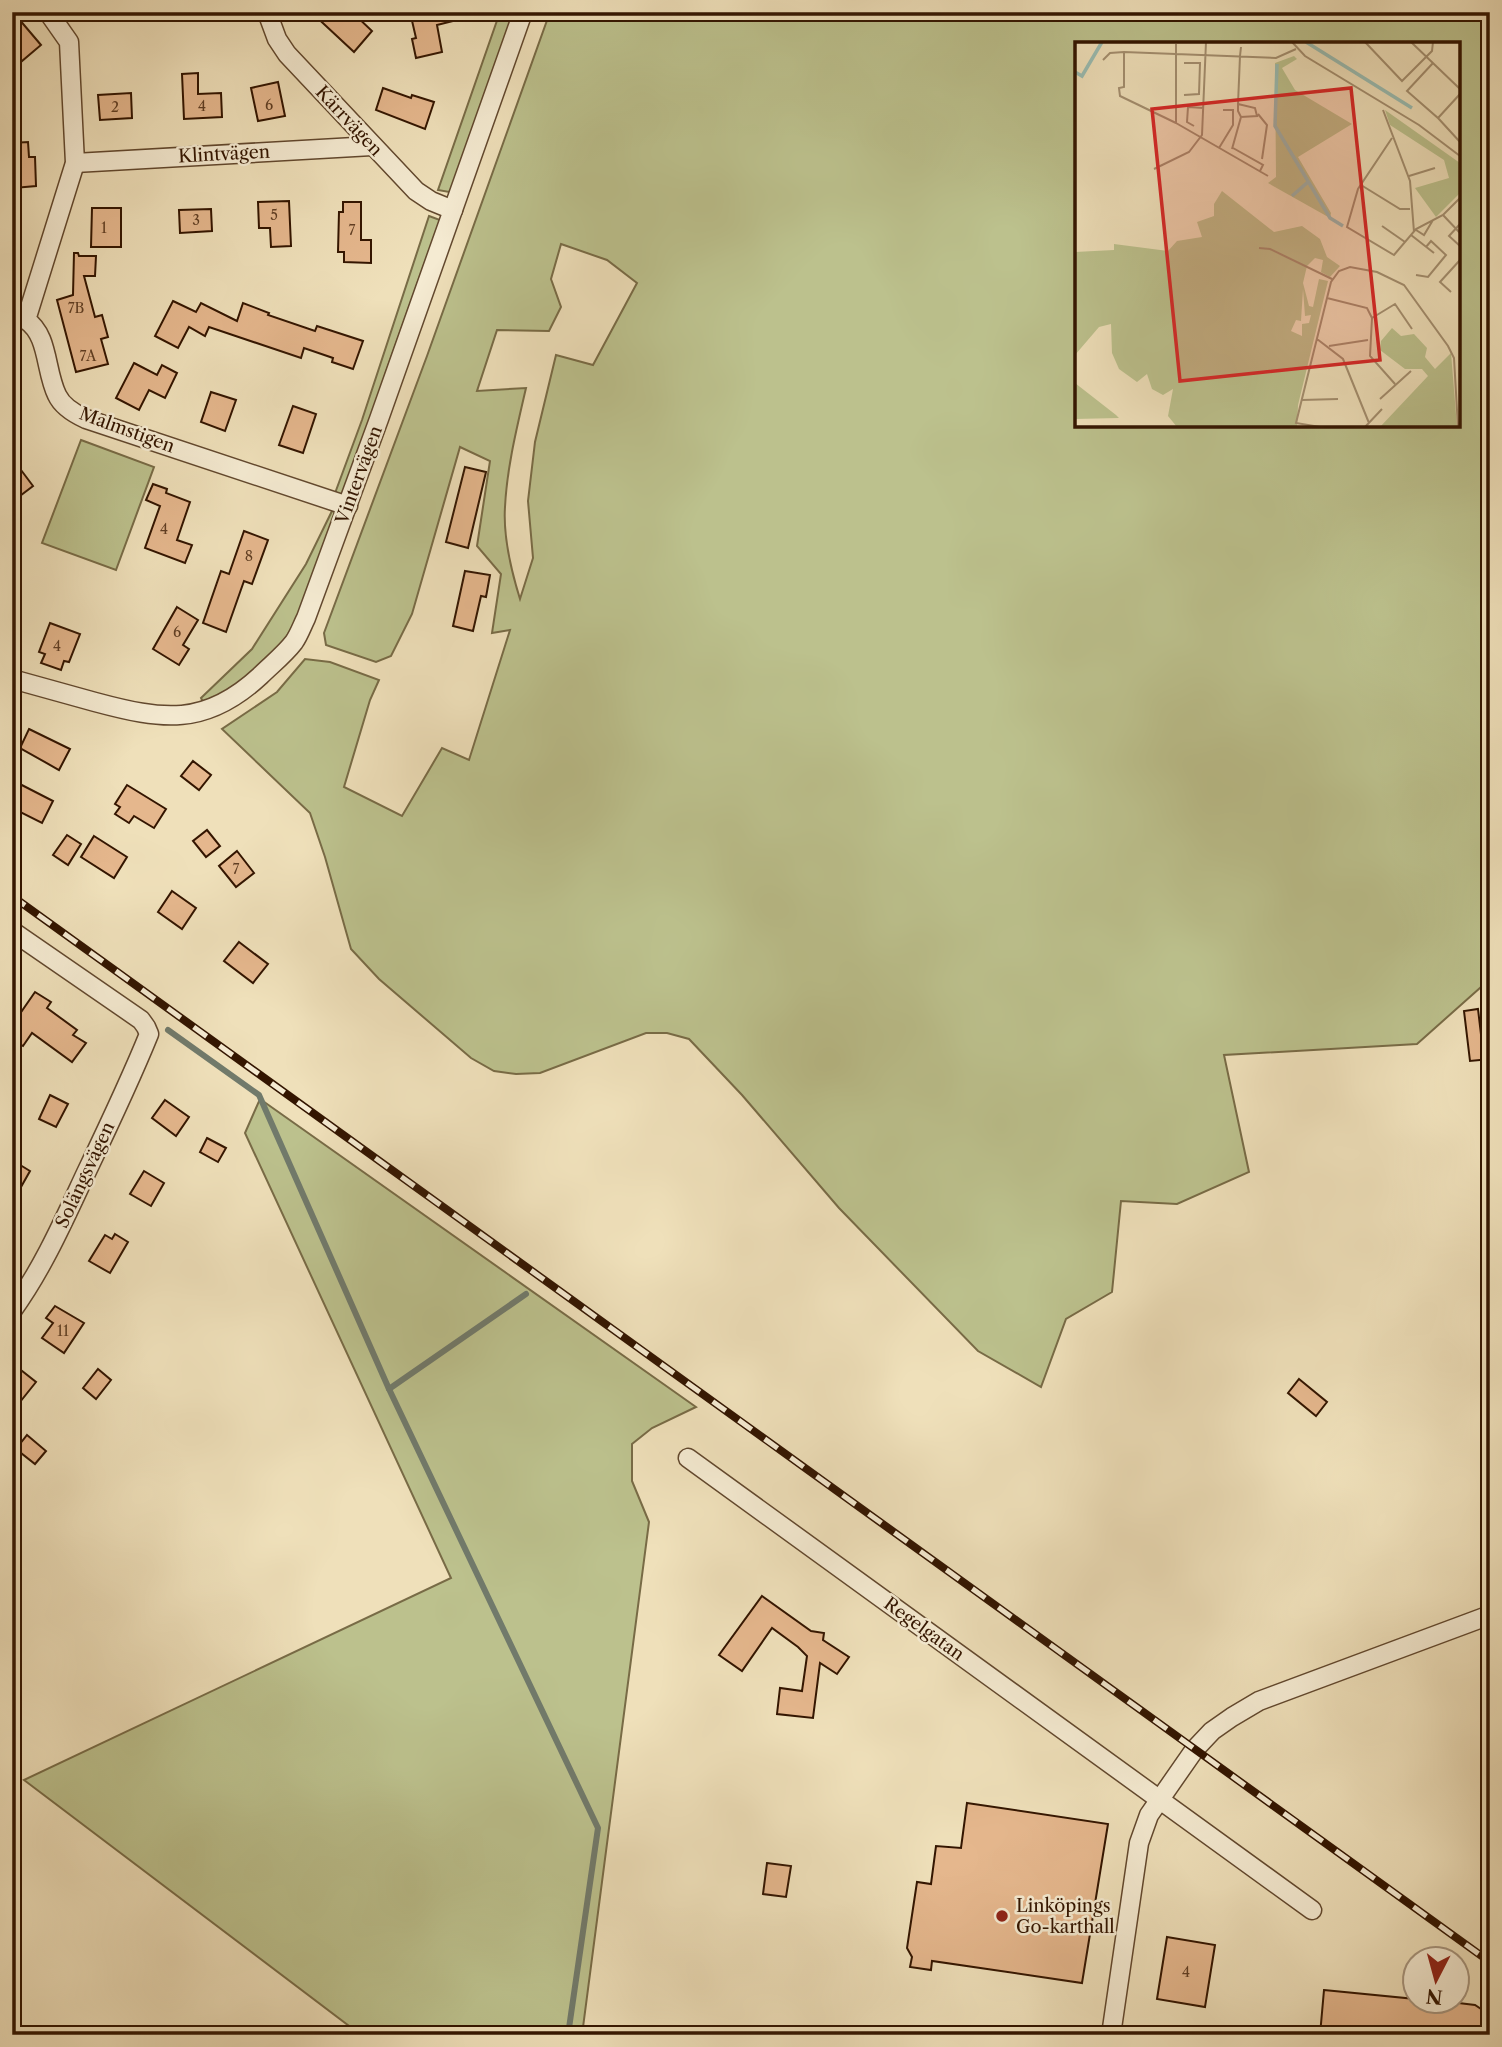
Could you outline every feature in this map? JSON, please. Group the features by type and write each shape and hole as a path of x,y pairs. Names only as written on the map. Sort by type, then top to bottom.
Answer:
{"street":[{"name":"Malmstigen","path":"48,12 69,42 75,163 19,320 38,331 57,396 75,414 348,506"},
{"name":"Kärrvägen","path":"267,12 277,39 287,54 372,146 416,191 453,210"},
{"name":"Vintervägen","path":"12,679 130,712 156,715 200,713 232,699 295,641 348,506 523,12"},
{"name":"Klintvägen","path":"75,163 372,146"},
{"name":"Solängsvägen","path":"12,931 141,1020 149,1034 131,1079 58,1234 43,1264 12,1311"},
{"name":"Regelgatan","path":"688,1458 1312,1910"},
{"path":"1111,2035 1139,1843 1149,1815 1195,1749 1212,1731 1259,1701 1490,1615"}],"green space":[{"path":"500,12 515,12 456,182 449,192 438,190"},
{"path":"550,12 1490,12 1490,979 1417,1044 1224,1055 1249,1172 1177,1204 1121,1201 1112,1292 1066,1319 1041,1387 978,1351 839,1208 742,1095 689,1039 667,1033 646,1033 540,1073 494,1071 471,1058 379,979 351,949 310,813 222,729 277,692 305,659 330,662 379,680 370,700 344,787 402,816 442,748 469,760 510,630 492,633 501,574 477,546 490,461 460,447 412,614 391,656 376,662 326,645 324,633","holes":["561,244 607,260 637,283 593,365 556,355 535,442 528,501 533,558 520,599 508,553 505,507 510,462 526,388 477,391 497,330 549,331 561,307 551,279"]},
{"path":"429,216 440,220 344,498 334,496 362,420"},
{"path":"81,440 154,467 116,570 42,543"},
{"path":"332,511 340,513 299,615 284,641 261,666 230,690 203,702 201,698 252,649 306,564"},
{"path":"260,1099 696,1407 652,1428 632,1444 632,1481 649,1522 582,2035 361,2035 24,1780 451,1578 245,1133"}],"building":[{"path":"13,12 41,45 22,61 12,50"},
{"path":"311,12 352,12 372,31 354,52"},
{"path":"410,12 465,12 465,18 437,25 442,52 416,58 412,39 416,38"},
{"path":"198,73 198,94 221,93 222,117 184,119 182,74"},
{"path":"278,82 285,116 258,121 251,88"},
{"path":"383,88 411,98 412,95 434,102 425,129 376,110"},
{"path":"131,93 132,118 100,120 98,95"},
{"path":"28,142 29,157 35,157 36,186 14,188 12,143"},
{"path":"289,201 291,246 271,247 270,228 259,228 258,202"},
{"path":"343,202 361,202 361,240 371,240 371,263 344,262 344,252 338,252 339,212 343,212"},
{"path":"92,208 121,208 121,247 91,247"},
{"path":"211,209 212,231 180,233 179,210"},
{"path":"74,253 79,256 96,256 95,276 84,276 95,317 102,315 108,337 101,339 108,364 76,372 57,300 73,295"},
{"path":"173,301 196,312 201,303 237,321 243,303 269,313 268,315 315,331 317,326 363,341 353,369 332,362 333,358 304,348 301,358 209,327 205,336 189,327 178,348 155,336"},
{"path":"134,363 157,375 162,365 177,373 165,398 149,390 139,410 116,398"},
{"path":"211,392 236,400 225,431 201,422"},
{"path":"293,406 316,414 303,453 279,445"},
{"path":"12,458 33,486 12,502"},
{"path":"465,467 486,472 468,548 446,542"},
{"path":"153,484 167,489 166,493 190,502 177,540 192,545 185,563 145,548 160,506 146,500"},
{"path":"244,531 268,540 252,584 244,581 226,632 203,623 221,571 229,574"},
{"path":"465,571 490,575 486,597 481,596 473,631 453,626"},
{"path":"177,607 198,620 183,645 189,649 179,665 153,649"},
{"path":"50,623 80,634 69,662 64,661 61,670 41,663 45,654 39,652"},
{"path":"29,729 70,749 59,770 20,748"},
{"path":"193,761 211,775 199,790 181,776"},
{"path":"12,780 53,801 42,823 12,808"},
{"path":"127,785 166,809 154,828 134,816 129,823 115,814 120,807 115,804"},
{"path":"207,830 220,846 206,857 193,841"},
{"path":"67,835 81,844 68,865 53,855"},
{"path":"94,836 127,857 114,878 81,857"},
{"path":"237,851 254,873 236,887 219,866"},
{"path":"172,891 196,908 182,929 158,912"},
{"path":"239,942 268,964 253,983 224,961"},
{"path":"35,992 51,1002 47,1008 77,1030 73,1035 86,1043 72,1062 32,1033 23,1046 12,1039 12,1031 20,1020 17,1018"},
{"path":"1478,1009 1482,1043 1490,1042 1490,1059 1470,1061 1464,1011"},
{"path":"50,1095 68,1104 56,1127 39,1119"},
{"path":"165,1100 189,1117 176,1136 152,1118"},
{"path":"207,1138 226,1148 218,1162 200,1152"},
{"path":"12,1160 30,1171 12,1203"},
{"path":"144,1171 164,1183 151,1206 130,1194"},
{"path":"115,1234 128,1242 110,1273 89,1261 105,1235 112,1239"},
{"path":"55,1306 84,1323 64,1353 42,1338 53,1323 46,1318"},
{"path":"12,1363 36,1382 12,1412"},
{"path":"98,1369 111,1380 96,1399 83,1388"},
{"path":"1299,1379 1327,1402 1316,1416 1288,1393"},
{"path":"27,1435 46,1451 35,1464 16,1449"},
{"path":"762,1596 811,1631 824,1633 823,1640 849,1657 837,1674 820,1663 813,1718 777,1714 780,1688 802,1691 807,1656 772,1628 742,1671 719,1655"},
{"name":"Linköpings Go-karthall","path":"967,1803 1108,1824 1082,1983 932,1961 931,1970 910,1967 912,1957 907,1948 917,1882 931,1884 936,1846 961,1848"},
{"path":"767,1863 791,1866 786,1897 763,1894"},
{"path":"1167,1937 1215,1945 1205,2007 1157,1999"},
{"path":"1324,1990 1400,1998 1400,2016 1470,2016 1470,2004 1490,2015 1490,2035 1320,2035"}],"waterway":[{"path":"168,1030 259,1095 389,1389 598,1828 568,2035"},
{"path":"389,1389 526,1294"}],"railway":[{"path":"12,896 1490,1962"}],"place":[{"name":"Linköpings Go-karthall","path":"1002,1916"}]}
